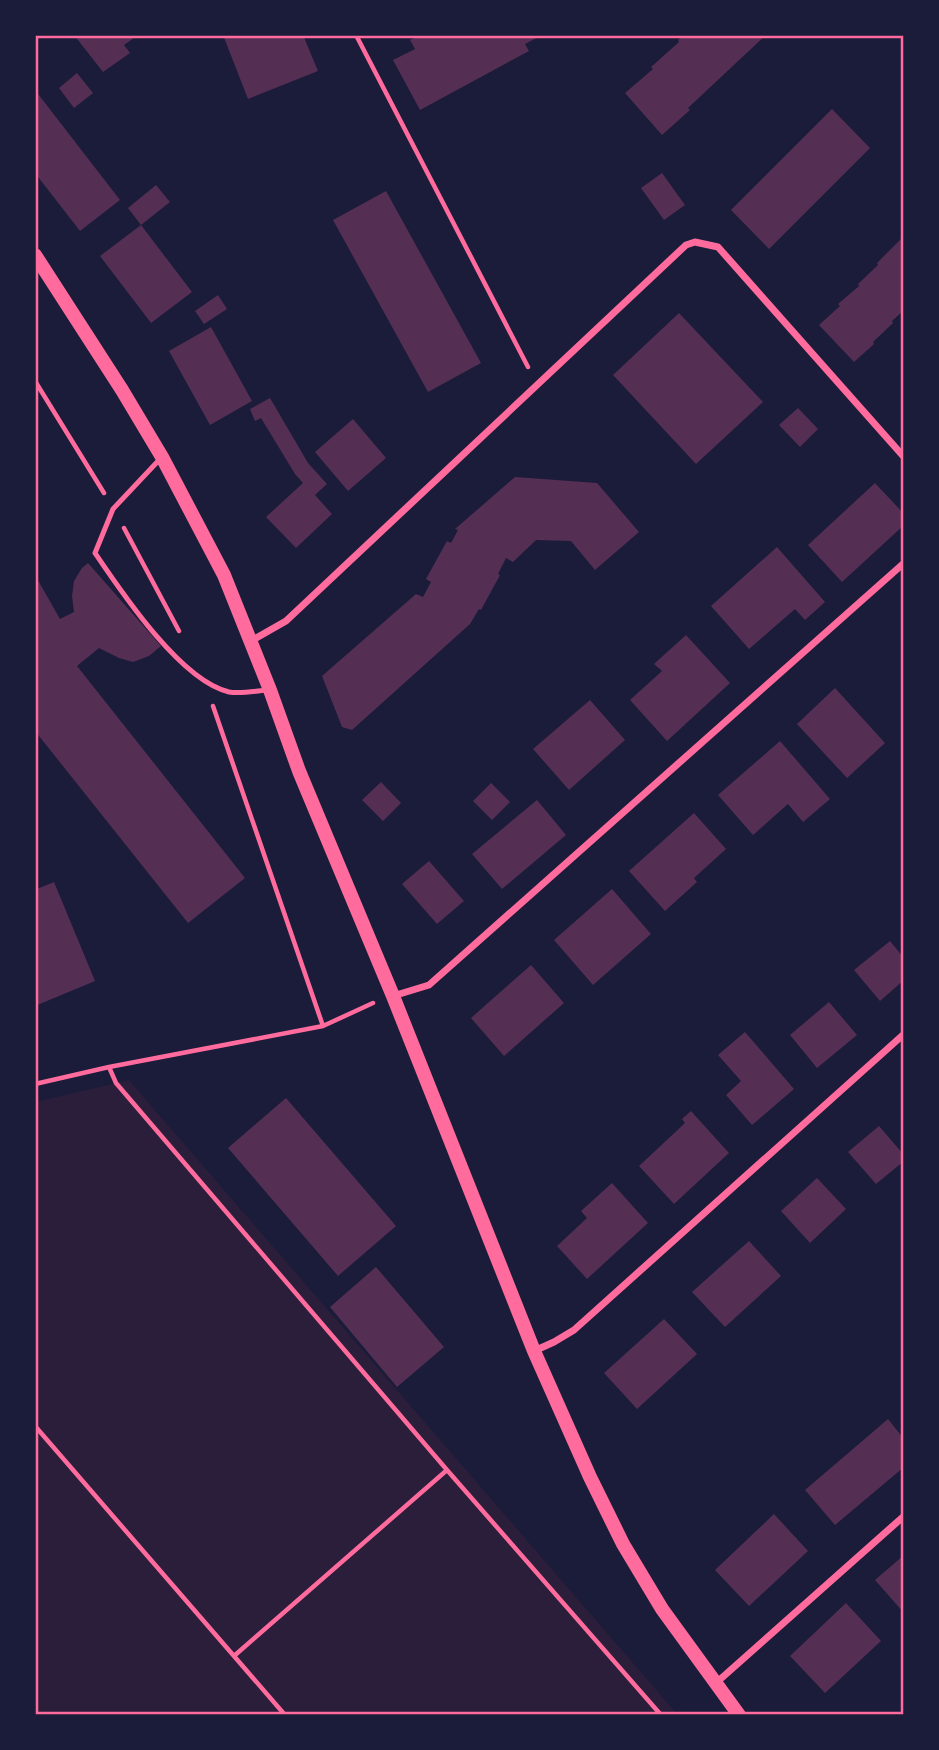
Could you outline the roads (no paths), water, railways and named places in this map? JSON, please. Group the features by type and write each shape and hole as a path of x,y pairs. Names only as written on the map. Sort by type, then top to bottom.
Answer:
{"main road":[{"path":"35,255 162,457 224,575 299,771 393,996 534,1351 590,1478 623,1544 662,1609 739,1715"}],"street":[{"path":"250,641 286,621 686,245 695,242 718,247 904,457"},
{"path":"393,996 429,985 904,563"},
{"path":"534,1351 574,1330 904,1034"},
{"path":"716,1684 904,1516"}],"lane":[{"path":"162,457 113,509 95,553 122,593 170,652 205,682 231,692 270,690"}]}
